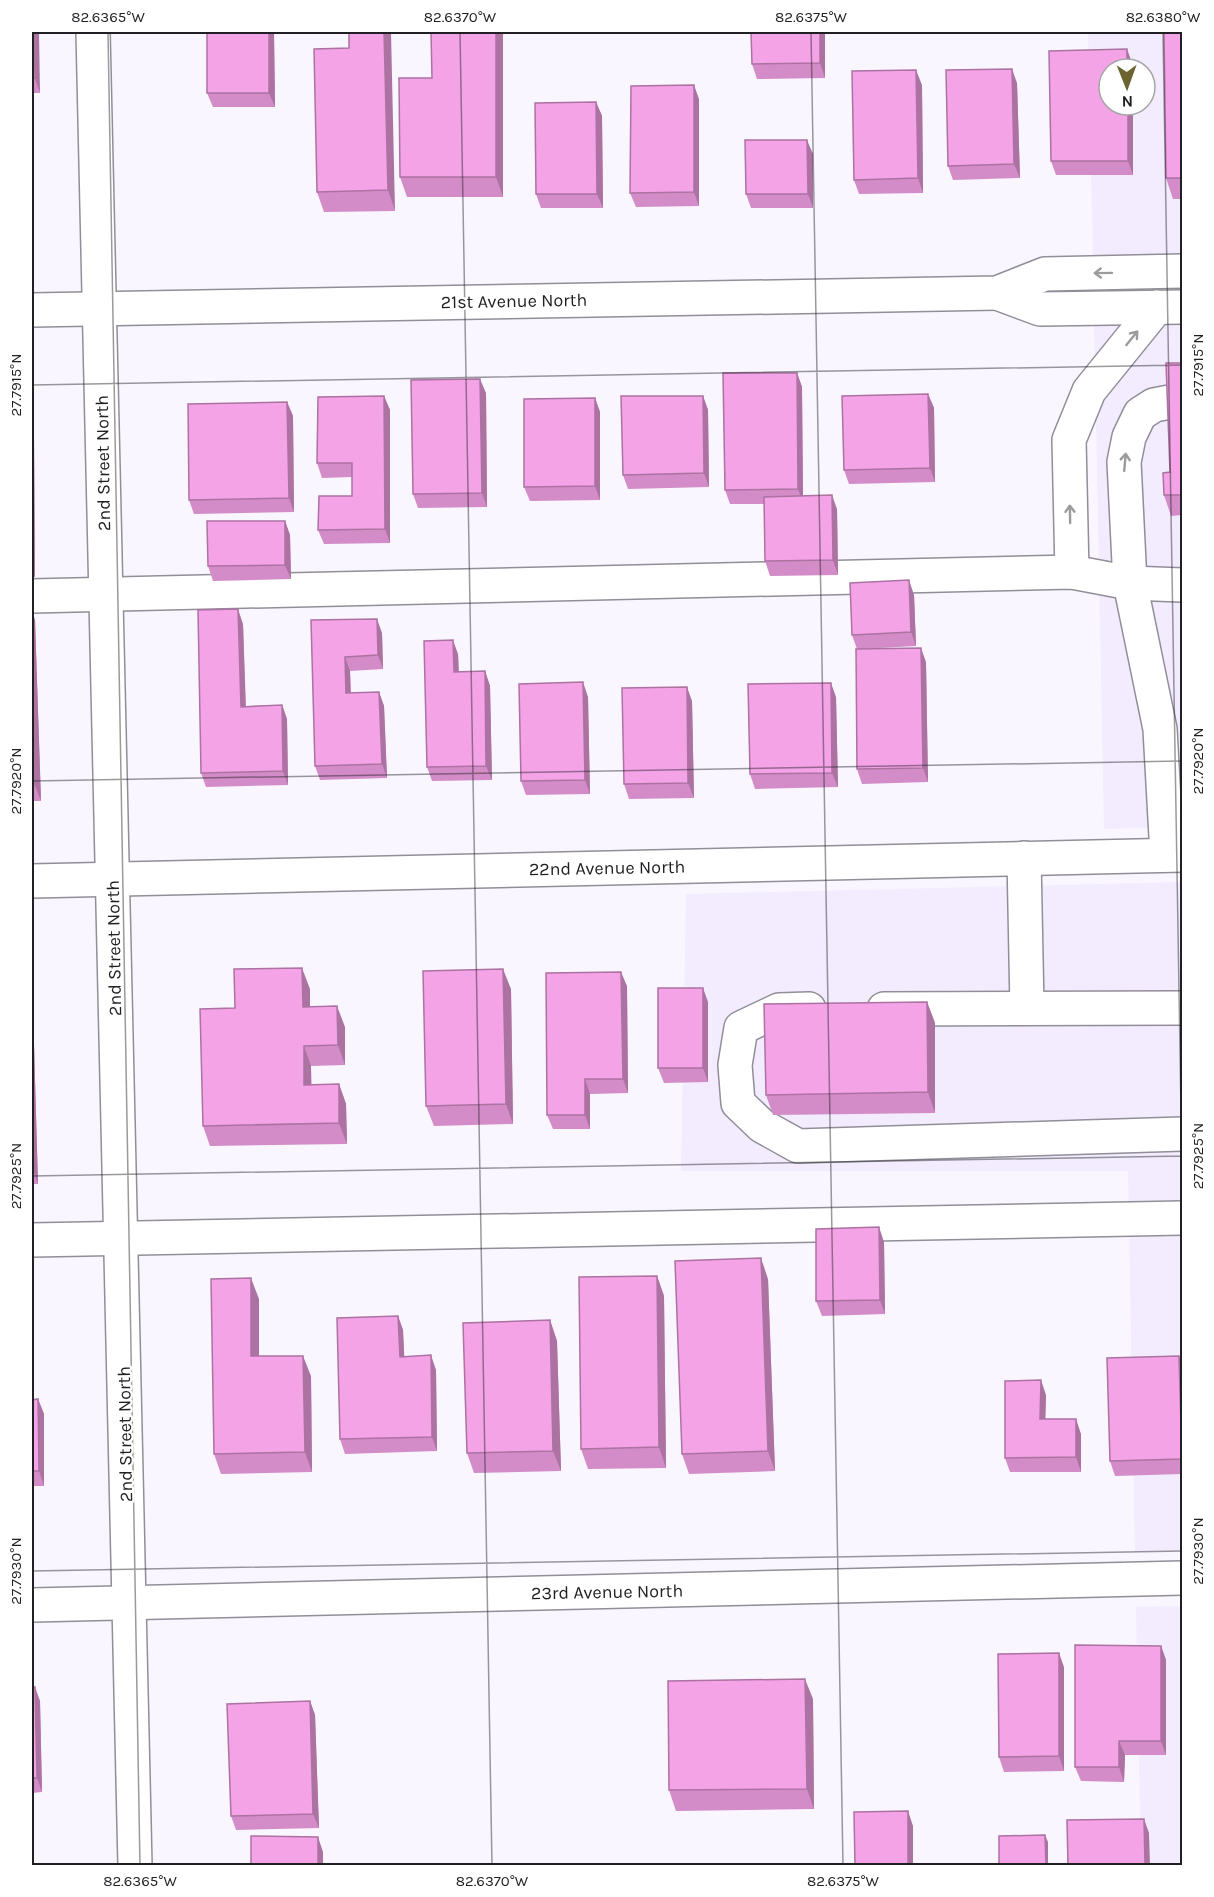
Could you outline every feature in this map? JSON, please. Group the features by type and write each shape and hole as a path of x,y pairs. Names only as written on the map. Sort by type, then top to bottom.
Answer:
{"street":[{"name":"2nd Street North","path":"93,32 135,1866"},
{"name":"21st Avenue North","path":"32,310 997,293 1045,274 1182,271"},
{"name":"21st Avenue North","path":"997,293 1040,309 1170,307"},
{"path":"1071,572 1068,440 1089,391 1170,307"},
{"path":"1175,401 1154,405 1140,414 1129,437 1124,462 1130,583 1171,729 1175,855"},
{"path":"32,596 1071,572 1130,583 1182,585"},
{"name":"22nd Avenue North","path":"32,881 1175,855"},
{"path":"1024,858 1027,1008"},
{"path":"1182,1008 779,1010 741,1028 735,1065 738,1103 762,1126 798,1146 1182,1134"},
{"path":"32,1240 1182,1218"},
{"name":"23rd Avenue North","path":"32,1605 1182,1578"}],"shaded area":[{"path":"1088,32 1182,32 1182,259 1093,261"},
{"path":"1182,315 1182,827 1104,829 1094,316"},
{"path":"1182,882 1182,1551 1135,1552 1128,1171 681,1171 686,894"},
{"path":"1182,1606 1182,1865 1141,1865 1136,1607"}],"building":[{"path":"32,32 34,32 35,78 32,79"},
{"path":"207,32 269,32 269,93 207,93"},
{"path":"349,32 384,32 388,190 317,192 314,49 349,48"},
{"path":"431,32 496,32 496,177 400,177 399,78 432,78"},
{"path":"751,32 820,32 820,63 752,64"},
{"path":"1164,32 1182,32 1182,178 1166,178"},
{"path":"1127,49 1127,57 1097,57 1097,117 1128,117 1128,161 1051,161 1049,51"},
{"path":"1012,69 1014,164 948,166 946,70"},
{"path":"916,70 918,178 854,180 852,71"},
{"path":"694,85 694,192 630,193 631,86"},
{"path":"596,102 597,194 536,194 535,103"},
{"path":"745,140 807,140 808,194 746,194"},
{"path":"1166,363 1182,363 1182,495 1164,495 1163,473 1170,472"},
{"path":"723,373 797,373 798,489 725,490"},
{"path":"480,379 482,493 413,494 411,380"},
{"path":"928,394 930,468 844,470 842,396"},
{"path":"384,396 385,529 318,530 319,496 352,496 352,463 317,463 318,397"},
{"path":"621,396 703,396 704,473 623,475"},
{"path":"595,398 595,486 524,487 524,399"},
{"path":"287,402 289,498 189,500 188,404"},
{"path":"832,495 833,560 765,561 764,497"},
{"path":"207,521 285,521 285,565 208,566"},
{"path":"909,580 911,632 852,635 850,583"},
{"path":"238,609 241,707 282,705 283,771 201,773 198,610"},
{"path":"377,619 378,655 345,657 346,693 379,692 382,764 315,766 311,620"},
{"path":"453,640 454,672 485,671 486,766 427,767 424,641"},
{"path":"921,648 923,768 857,769 856,649"},
{"path":"583,682 585,780 521,781 519,684"},
{"path":"831,683 832,773 750,774 748,684"},
{"path":"687,687 688,783 624,784 622,688"},
{"path":"32,729 33,781 32,781"},
{"path":"302,968 303,1007 337,1006 338,1045 304,1046 304,1085 339,1084 339,1123 203,1126 200,1009 235,1008 234,969"},
{"path":"503,969 506,1104 426,1106 423,971"},
{"path":"621,972 623,1079 585,1079 585,1115 547,1115 546,973"},
{"path":"658,988 703,988 703,1068 658,1068"},
{"path":"927,1002 928,1092 766,1095 764,1004"},
{"path":"879,1227 880,1300 816,1301 816,1229"},
{"path":"761,1258 768,1451 682,1454 675,1261"},
{"path":"657,1276 659,1447 581,1449 579,1277"},
{"path":"251,1278 251,1356 303,1356 305,1452 214,1454 211,1279"},
{"path":"398,1316 400,1357 431,1355 432,1437 340,1439 337,1318"},
{"path":"550,1320 553,1451 467,1453 463,1323"},
{"path":"1179,1356 1182,1459 1110,1461 1107,1358"},
{"path":"1041,1380 1040,1419 1076,1419 1076,1457 1005,1458 1005,1381"},
{"path":"38,1399 39,1471 32,1471 32,1400"},
{"path":"1075,1645 1161,1646 1161,1741 1119,1741 1119,1767 1075,1767"},
{"path":"1059,1653 1059,1756 999,1757 998,1654"},
{"path":"805,1679 807,1789 669,1790 668,1681"},
{"path":"32,1687 35,1687 37,1778 32,1778"},
{"path":"310,1701 313,1814 231,1816 227,1704"},
{"path":"908,1811 908,1866 855,1866 854,1812"},
{"path":"1144,1819 1145,1866 1068,1866 1067,1820"},
{"path":"1045,1835 1046,1866 999,1866 999,1836"},
{"path":"251,1836 318,1837 318,1866 251,1866"}]}
